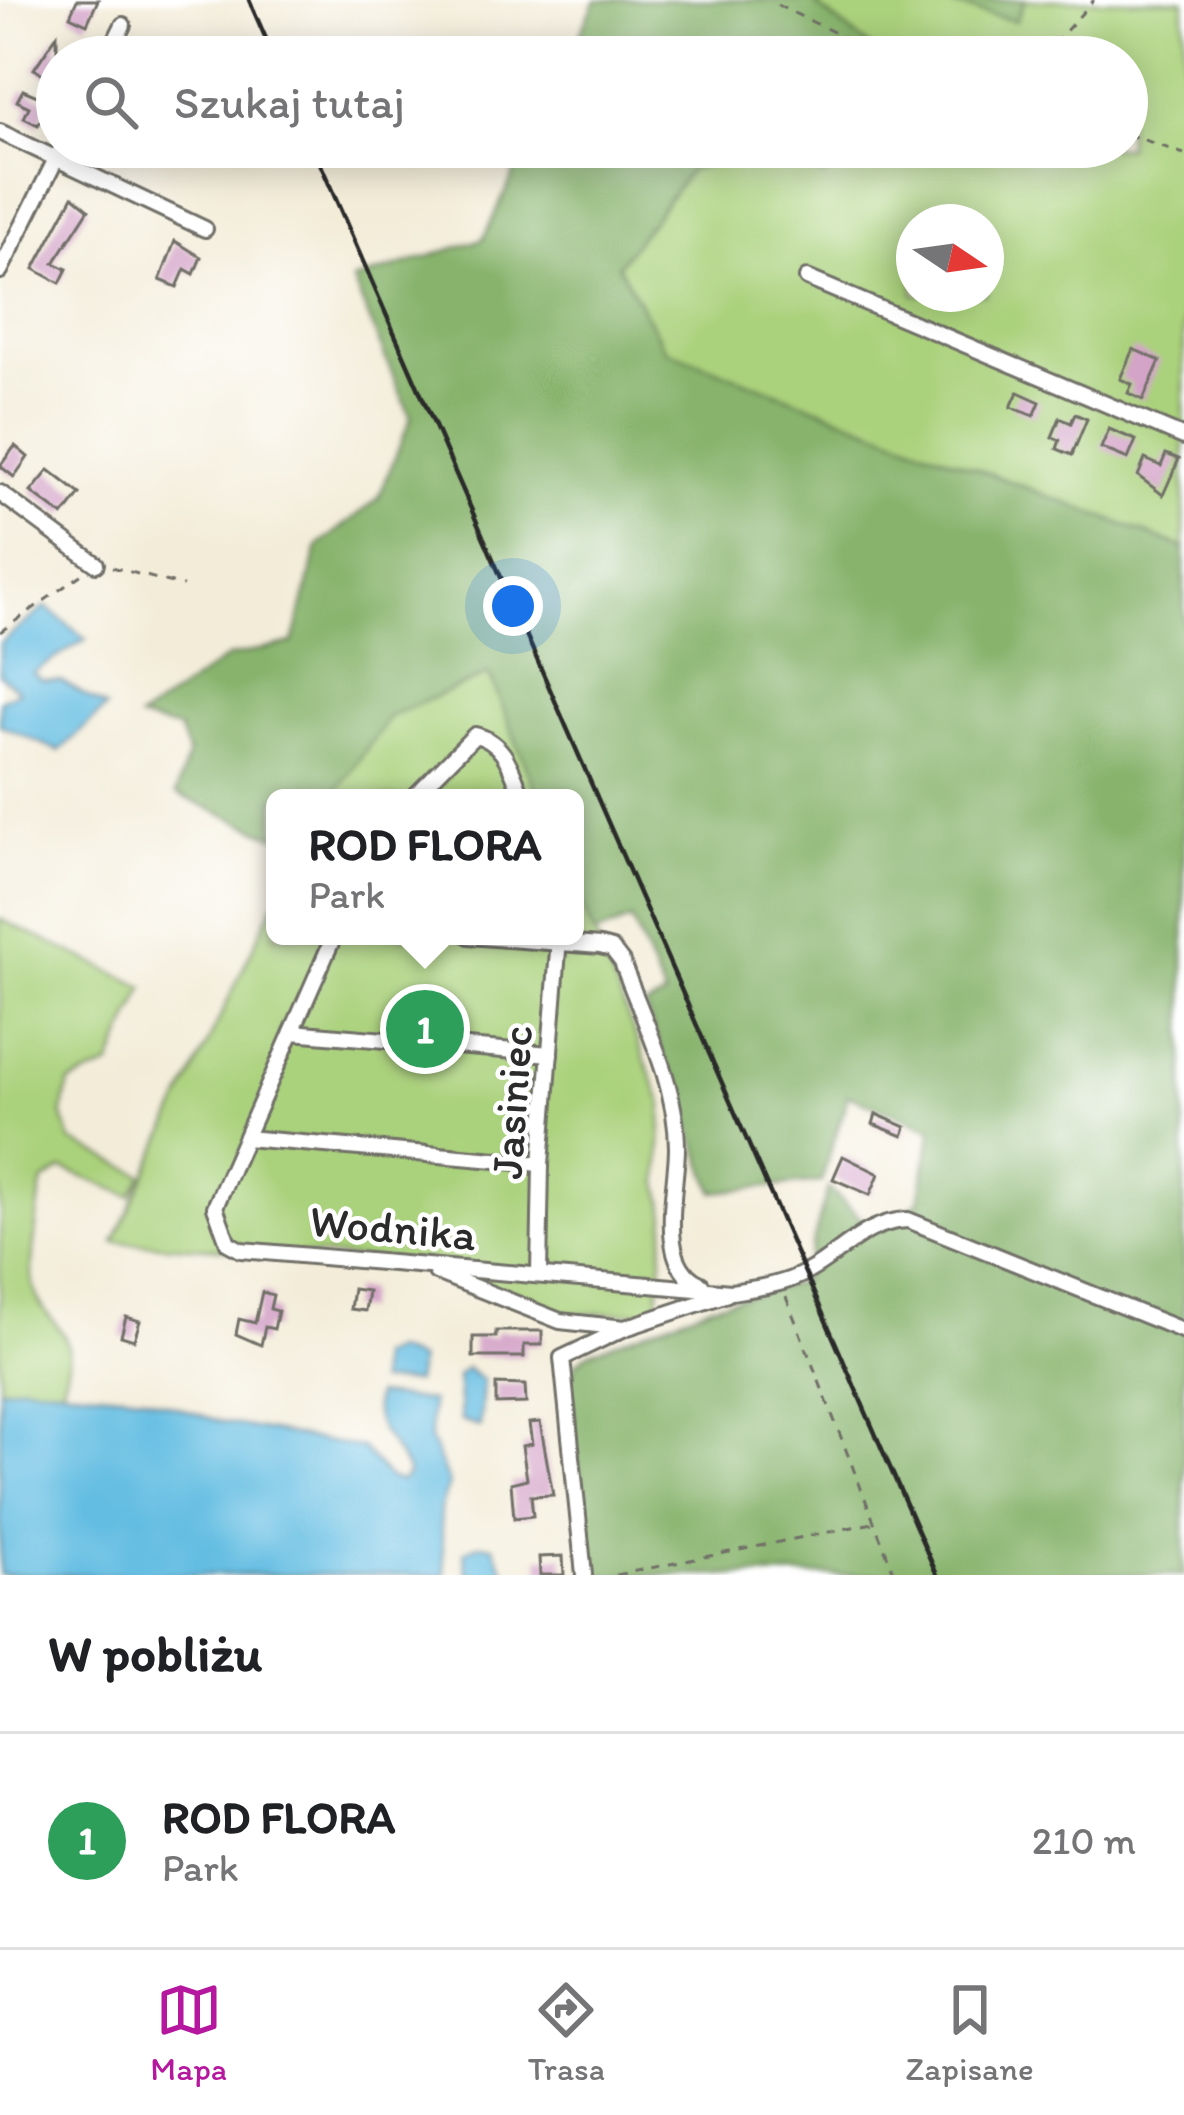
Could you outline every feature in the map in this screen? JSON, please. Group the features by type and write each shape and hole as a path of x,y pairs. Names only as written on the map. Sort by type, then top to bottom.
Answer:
{"street":[{"path":"118,36 123,25"},
{"path":"0,132 36,144"},
{"path":"0,271 51,168"},
{"path":"90,168 206,229"},
{"path":"807,278 1184,437"},
{"path":"0,493 96,564"},
{"path":"421,789 475,735 490,738 504,753 519,789"},
{"path":"584,944 612,949 622,962 675,1107 673,1244 680,1268 689,1280 731,1292"},
{"path":"330,945 246,1138 541,1164"},
{"name":"Jasiniec","path":"539,1274 541,1164 560,945"},
{"path":"292,1033 550,1054"},
{"name":"Wodnika","path":"246,1138 215,1207 228,1243 241,1250 731,1292"},
{"path":"584,1575 562,1358 625,1328 731,1292 781,1284 827,1260 881,1220 908,1220 982,1246 1184,1330"},
{"path":"423,1267 560,1321 625,1328"}],"path":[{"path":"1061,36 1094,0"},
{"path":"777,5 842,36"},
{"path":"1148,141 1184,154"},
{"path":"0,632 96,564 184,586"},
{"path":"781,1284 895,1575"},
{"path":"616,1575 874,1523"}],"green space":[{"path":"596,0 818,0 817,6 856,36 579,36"},
{"path":"818,0 932,0 1015,21 1025,0 1184,0 1184,548 938,454 567,460 617,265 690,170 801,168 824,176 828,168 1148,168 1148,36 855,36 816,6"},
{"path":"932,0 1025,0 1016,21"},
{"path":"517,168 697,168 690,170 618,265 666,350 1184,548 1184,1575 588,1575 569,1380 576,1363 590,1352 715,1304 802,1282 828,1188 875,1231 919,1201 932,1129 848,1095 821,1182 714,1192 645,1007 665,997 631,920 594,935 584,910 584,789 535,789 489,674 390,716 338,789 266,789 266,833 176,794 188,753 179,729 139,719 228,657 293,643 318,546 378,499 411,418 353,281 483,239"},
{"path":"801,168 828,168 824,176"},
{"path":"492,672 538,789 336,789 387,713"},
{"path":"584,908 663,1104 659,1183 666,1215 657,1312 569,1314 420,1262 114,1242 266,920 266,945 584,945"},
{"path":"0,919 144,987 110,1066 69,1083 62,1113 71,1141 143,1175 131,1196 63,1169 43,1182 41,1189 32,1277 43,1308 65,1338 67,1366 61,1388 0,1389"}],"water":[{"path":"46,607 86,639 33,673 42,680 61,681 106,708 59,751 0,725 0,700 19,691 0,675 0,643"},
{"path":"393,1351 419,1360 415,1382 378,1382 378,1357"},
{"path":"466,1368 483,1381 480,1427 461,1421 457,1376"},
{"path":"21,1385 143,1396 222,1422 362,1448 390,1479 401,1481 408,1474 376,1418 376,1395 431,1401 430,1439 449,1484 440,1509 445,1575 0,1575 0,1389"},
{"path":"480,1544 493,1546 507,1575 467,1575 464,1552"}],"building":[{"path":"77,0 98,0 87,24 70,16"},
{"path":"23,90 36,96 36,124 24,118 29,107 17,101"},
{"path":"73,196 89,209 54,263 67,269 60,283 34,269"},
{"path":"175,241 201,257 194,274 185,269 177,287 160,280"},
{"path":"1133,349 1160,361 1143,400 1128,393 1132,384 1120,379"},
{"path":"1018,392 1040,402 1034,416 1011,407"},
{"path":"1075,414 1087,419 1072,455 1057,449 1060,440 1052,437 1060,418 1071,423"},
{"path":"1109,429 1136,440 1128,459 1101,448"},
{"path":"15,446 28,457 14,477 0,466"},
{"path":"1166,454 1179,459 1163,495 1138,476 1145,459 1161,466"},
{"path":"49,470 80,494 63,516 31,492"},
{"path":"876,1114 906,1127 903,1136 873,1124"},
{"path":"843,1156 879,1174 870,1195 833,1179"},
{"path":"353,1289 368,1291 365,1311 350,1309"},
{"path":"262,1292 273,1295 270,1309 278,1311 274,1329 265,1327 261,1345 236,1334 239,1319 255,1323"},
{"path":"126,1317 140,1321 134,1340 121,1336"},
{"path":"496,1331 542,1331 542,1345 524,1345 524,1357 473,1357 473,1337 496,1337"},
{"path":"496,1384 525,1385 526,1403 496,1404"},
{"path":"540,1422 553,1495 531,1496 533,1516 514,1518 511,1483 527,1479 522,1446 532,1444 529,1423"},
{"path":"563,1556 564,1575 540,1575 539,1557"}],"railway":[{"path":"249,0 265,36"},
{"path":"322,168 937,1575"}],"place":[{"name":"ROD FLORA","path":"425,1029"}]}
